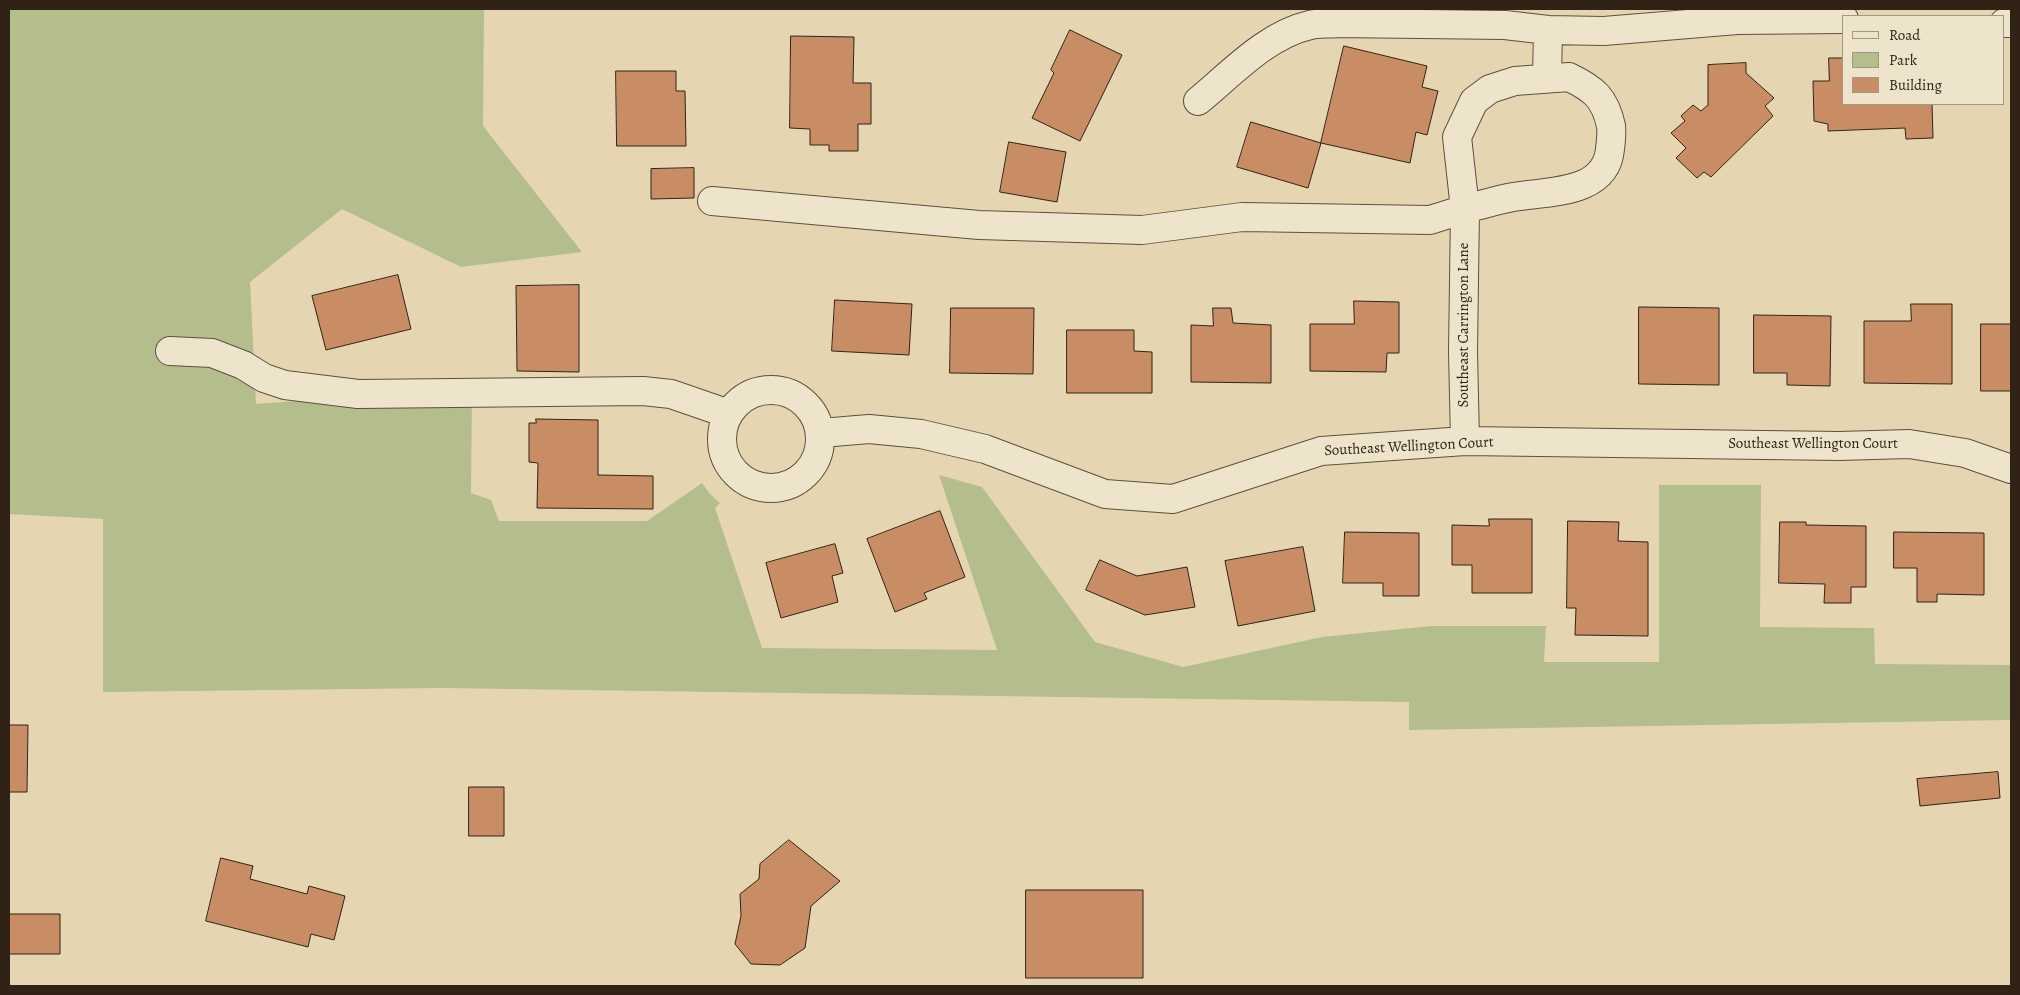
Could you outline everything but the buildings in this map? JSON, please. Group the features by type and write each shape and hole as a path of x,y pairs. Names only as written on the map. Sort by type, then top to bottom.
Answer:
{"street":[{"path":"1198,101 1252,56 1282,35 1310,25 1337,23 1505,25 1548,30 1604,31 1737,20 1842,19"},
{"path":"1547,78 1548,30"},
{"name":"Southeast Carrington Lane","path":"1464,209 1513,197 1568,190 1596,178 1609,161 1612,131 1607,108 1589,86 1569,77 1515,81 1490,89 1474,101 1457,137 1464,209 1464,442"},
{"path":"712,201 979,225 1142,230 1242,217 1430,220 1464,209"},
{"path":"170,351 212,353 243,365 264,378 285,385 304,388 358,394 643,391 671,394 729,414"},
{"path":"780,390 800,399 814,413 820,433 820,451 812,468 803,477 788,486 767,489 743,480 736,475 727,461 722,444 723,427 729,414 745,397 762,391 780,390"},
{"name":"Southeast Wellington Court","path":"820,433 869,429 921,434 985,449 1105,494 1173,499 1321,451 1464,442 1839,446 1909,444 1965,453 2011,468"}],"green space":[{"path":"9,9 484,9 483,126 582,252 461,267 342,209 250,282 256,404 442,391 472,391 471,493 491,500 499,521 647,521 702,483 720,503 715,508 762,648 997,650 939,475 982,487 1095,642 1183,667 1322,637 1431,626 1546,626 1544,662 1659,662 1659,485 1761,485 1760,627 1874,628 1875,664 2011,665 2011,720 1409,730 1409,702 442,688 103,692 103,519 9,514"}]}
